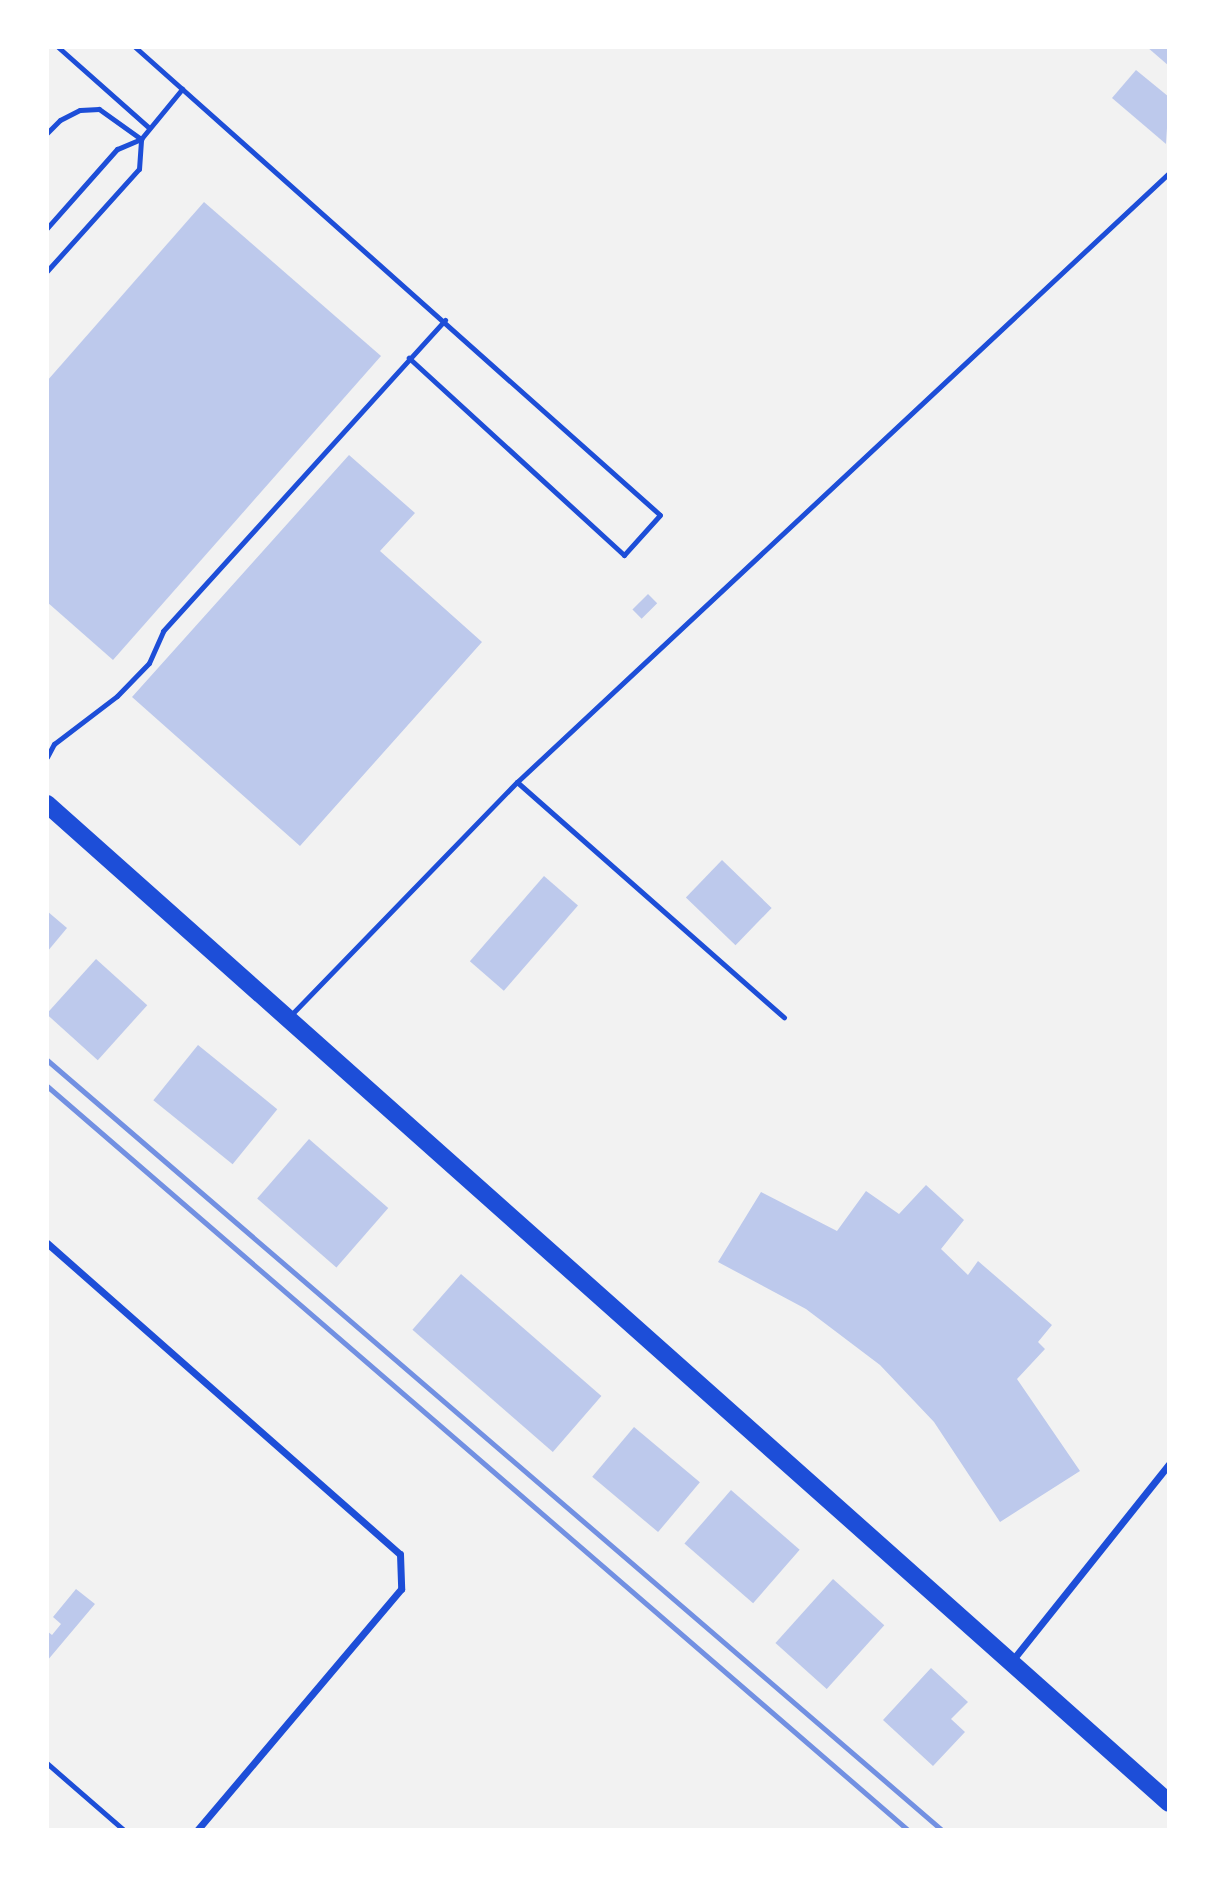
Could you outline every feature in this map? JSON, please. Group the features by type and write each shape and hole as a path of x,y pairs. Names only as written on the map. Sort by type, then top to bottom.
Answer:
{"main road":[{"path":"47,804 1169,1803"}],"street":[{"path":"47,1243 400,1554 401,1589 197,1830"},
{"path":"1011,1662 1169,1464"}],"lane":[{"path":"58,47 148,127"},
{"path":"135,47 445,320 660,515 624,555 409,358"},
{"path":"47,271 139,169 141,139 148,127 182,89"},
{"path":"47,133 60,120 80,110 99,108 141,139"},
{"path":"47,228 117,149 141,139"},
{"path":"288,1018 517,782 1169,173"},
{"path":"47,757 54,744 117,696 149,663 163,631 445,320"},
{"path":"517,782 785,1017"}],"path":[{"path":"47,1763 124,1830"}],"building":[{"path":"1147,47 1169,47 1169,66"},
{"path":"1136,70 1169,97 1166,144 1112,98"},
{"path":"204,202 381,356 113,660 47,602 47,381"},
{"path":"349,455 415,513 380,551 482,642 300,846 132,697"},
{"path":"648,594 657,603 642,619 632,610"},
{"path":"722,860 772,908 736,945 686,897"},
{"path":"544,876 578,906 504,991 470,961"},
{"path":"47,911 67,928 47,952"},
{"path":"96,959 147,1005 98,1060 47,1014"},
{"path":"198,1045 277,1109 233,1164 153,1100"},
{"path":"309,1139 388,1208 336,1268 257,1199"},
{"path":"926,1185 964,1220 941,1249 968,1275 978,1261 1052,1325 1038,1342 1045,1349 1017,1379 1080,1471 1000,1522 934,1422 880,1365 806,1309 718,1262 761,1192 837,1231 866,1191 899,1214"},
{"path":"461,1274 601,1396 553,1452 412,1330"},
{"path":"634,1427 700,1482 658,1532 592,1477"},
{"path":"731,1490 800,1550 753,1603 684,1544"},
{"path":"833,1579 884,1625 827,1689 775,1643"},
{"path":"76,1589 95,1604 47,1661 47,1631 52,1635 61,1624 53,1617"},
{"path":"931,1668 968,1702 951,1719 965,1732 933,1766 883,1720"}],"railway":[{"path":"47,1060 942,1830"},
{"path":"47,1086 908,1830"}]}
